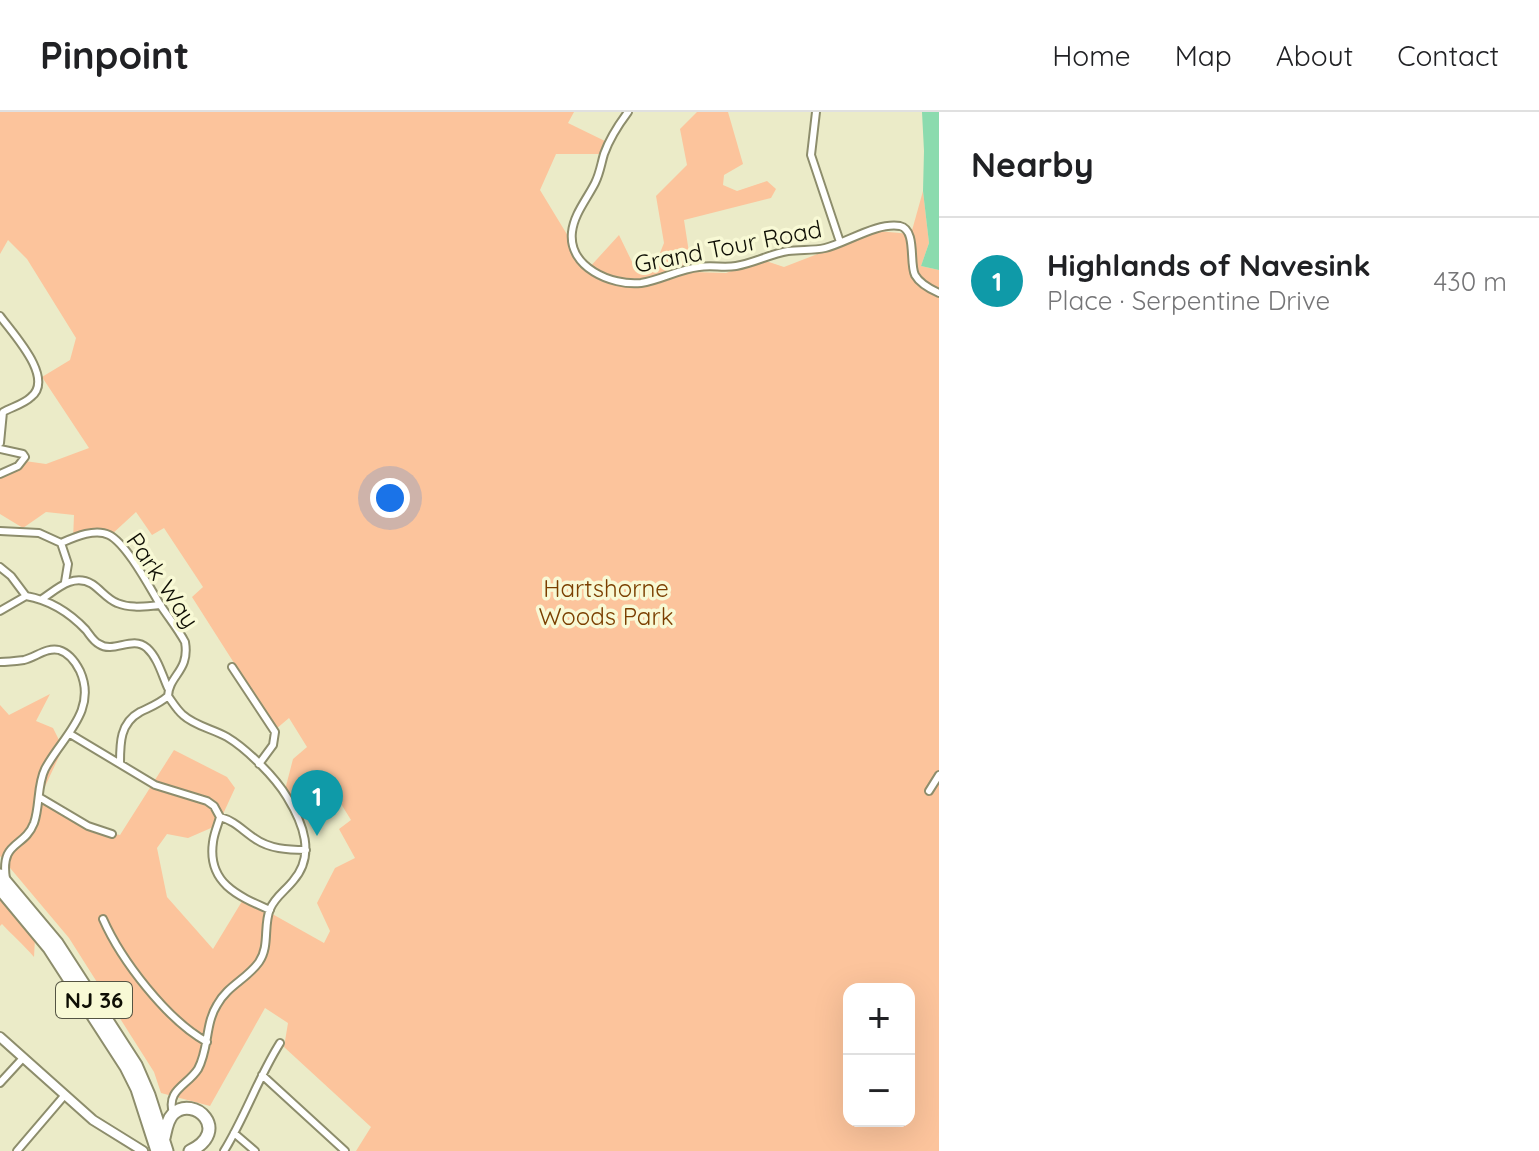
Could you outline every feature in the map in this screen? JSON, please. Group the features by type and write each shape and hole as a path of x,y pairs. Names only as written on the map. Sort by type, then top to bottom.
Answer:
{"highway":[{"name":"NJ 36","path":"2,882 57,943 131,1057 145,1083 166,1145"},
{"name":"NJ 36","path":"2,882 126,1067 137,1089 157,1151"},
{"path":"166,1145 168,1121 173,1113 194,1109 203,1114 208,1122 208,1137 201,1146 190,1151"}],"street":[{"name":"Grand Tour Road","path":"628,112 604,154 597,179 576,217 572,237 576,254 587,267 600,275 619,282 639,283 695,267 733,267 780,253 818,250 894,226 905,228 909,236 916,278 939,293"},
{"path":"816,112 811,155 840,242"},
{"path":"0,316 31,360 39,377 33,396 4,410 0,443"},
{"path":"0,449 23,454 24,459 18,466 0,474"},
{"path":"0,531 39,533 61,543 68,564 65,582"},
{"name":"Park Way","path":"61,543 86,534 108,534 128,554 179,632 186,650 183,666 168,686 168,696"},
{"path":"0,567 26,596"},
{"path":"42,599 65,582 81,581 89,583 120,605 161,605"},
{"path":"0,611 26,596 42,599 70,616 98,644 111,648 132,643 146,647 168,686"},
{"path":"0,662 24,660 53,650 65,653 82,677 85,700 70,734 44,772 32,827 10,849 5,859 2,882"},
{"path":"232,667 275,732 273,745 259,764"},
{"path":"120,763 121,735 129,721 168,696 188,719 227,738 274,780 287,797 303,831 306,850 301,871 277,897 270,910 261,958 254,968 227,989 218,1002 212,1015 204,1057 190,1080 172,1098 173,1113"},
{"path":"70,734 162,788 207,801 220,817 237,823 267,845 306,850"},
{"path":"929,791 939,775"},
{"path":"39,797 88,826 112,834"},
{"path":"220,817 212,849 219,876 227,888 270,910"},
{"path":"0,849 10,849"},
{"path":"103,919 137,976 182,1024 207,1042"},
{"path":"0,1037 93,1120 143,1151"},
{"path":"224,1151 280,1043"},
{"path":"0,1083 23,1058"},
{"path":"262,1075 345,1151"},
{"path":"17,1151 64,1096"},
{"path":"234,1133 255,1151"}],"green space":[{"name":"Hartshorne Woods Park","path":"0,112 574,112 568,123 609,143 605,154 556,154 540,190 588,269 619,235 635,268 658,258 664,243 656,196 687,165 680,129 697,112 728,112 743,164 724,175 723,185 737,191 767,181 776,189 771,198 684,220 692,272 726,273 763,260 784,267 877,231 911,234 923,191 929,243 921,266 939,270 939,1151 356,1151 371,1127 284,1047 288,1023 265,1008 210,1106 161,1093 154,1072 69,938 0,856 0,705 9,715 50,694 36,721 53,728 63,748 41,795 90,829 120,835 174,750 227,777 235,788 218,825 188,838 167,834 157,848 167,897 213,949 244,898 324,943 330,931 317,903 335,868 355,858 339,829 351,820 325,778 294,801 285,790 293,759 307,747 289,718 276,729 192,597 203,587 164,528 152,535 136,512 111,535 73,540 74,515 46,512 23,528 0,514 0,473 25,461 46,464 89,448 42,377 70,360 76,338 27,259 8,240 0,254"},
{"path":"0,899 35,939 34,957 2,924 0,926"}],"shaded area":[{"path":"922,112 939,112 939,270 921,266 929,243 923,191"}],"place":[{"name":"Highlands of Navesink","path":"317,836"}]}
